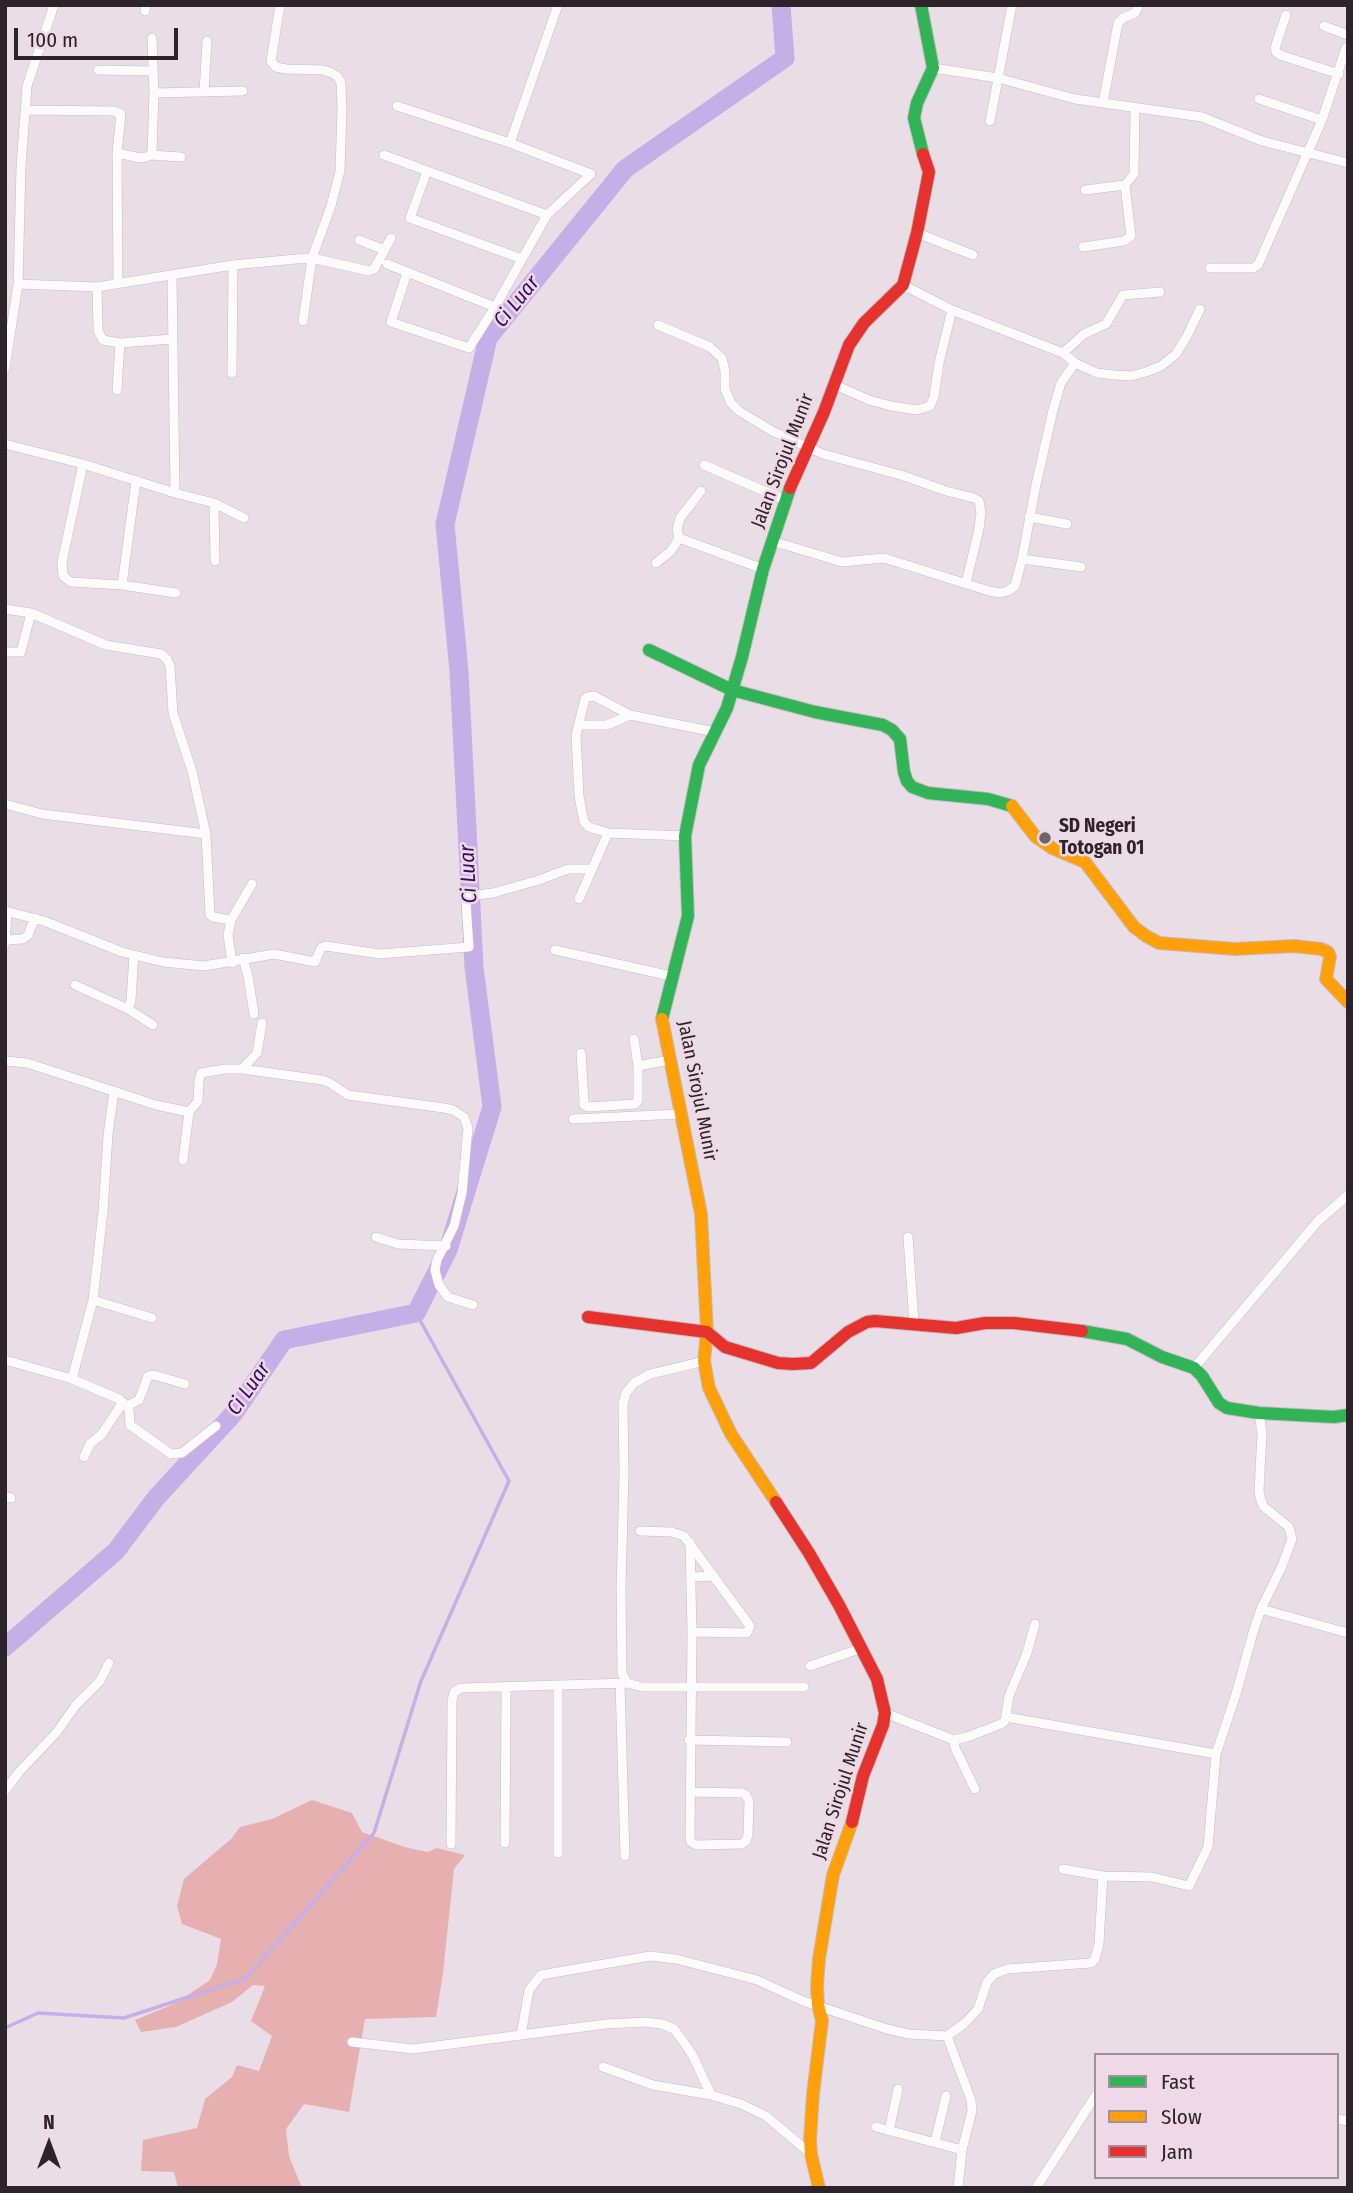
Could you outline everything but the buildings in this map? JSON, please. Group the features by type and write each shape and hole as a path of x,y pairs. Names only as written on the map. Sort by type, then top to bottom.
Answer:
{"street":[{"path":"5,368 18,284 20,177 30,71 54,5"},
{"path":"280,5 271,61 286,69 323,70 337,76 341,83 340,171 312,258 303,321"},
{"path":"510,143 558,5"},
{"path":"921,5 933,68 998,78 1054,94 1103,103 1202,117 1262,141 1348,163"},
{"path":"990,121 1012,5"},
{"path":"1103,103 1118,23 1122,18 1134,15 1139,5"},
{"path":"1286,15 1276,52 1339,74"},
{"path":"1324,26 1348,36"},
{"path":"117,153 147,158 154,147 152,38"},
{"path":"204,92 207,41"},
{"path":"1210,268 1257,267 1322,120 1346,48"},
{"name":"Jalan Sirojul Munir","path":"819,2188 811,2154 813,2094 822,2021 818,2005 819,1958 833,1875 853,1820 863,1776 885,1713 877,1679 862,1648 809,1553 731,1434 709,1388 704,1361 707,1332 702,1214 662,1021 688,916 685,836 699,765 727,708 785,500 824,412 833,384 857,332 903,285 929,172 914,118 933,68"},
{"path":"98,70 152,71"},
{"path":"154,93 243,91"},
{"path":"1259,99 1322,120"},
{"path":"397,106 510,143 591,174 547,215 469,348 391,322 407,273"},
{"path":"1085,190 1125,185 1133,178 1135,108"},
{"path":"25,110 120,112 117,153 118,284"},
{"path":"150,155 181,157"},
{"path":"384,155 547,215"},
{"path":"427,171 410,218 522,260"},
{"path":"1083,247 1124,241 1131,236 1125,185"},
{"path":"917,233 973,255"},
{"path":"18,284 97,287 233,265 312,258 369,271 374,269 391,238"},
{"path":"359,240 385,250"},
{"path":"387,264 495,307"},
{"path":"232,373 233,265"},
{"path":"172,275 175,493"},
{"path":"903,285 952,310 1063,354 1097,373 1115,375 1131,376 1161,366 1176,354 1200,309"},
{"path":"97,287 99,336 103,340 120,343 172,339"},
{"path":"1063,354 1084,334 1109,321 1122,295 1160,292"},
{"path":"833,384 869,400 891,406 918,410 930,407 952,310"},
{"path":"658,325 710,347 722,358 724,389 731,403 754,420 807,447 979,501 979,529 966,583"},
{"path":"117,390 120,343"},
{"path":"772,541 842,562 884,558 989,591 1008,591 1015,586 1023,559 1029,517 1061,383 1075,363"},
{"path":"5,444 214,503 244,518"},
{"path":"83,464 62,572 66,579 71,582 122,584 176,593"},
{"path":"704,465 785,500"},
{"path":"122,584 136,481"},
{"path":"656,563 671,551 679,538 677,530 680,518 701,491"},
{"path":"214,503 215,561"},
{"path":"1029,517 1067,524"},
{"path":"679,538 764,569"},
{"path":"1023,559 1081,567"},
{"path":"5,609 31,613 106,645 161,654 167,659 170,666 173,713 192,771 206,834 211,915 231,920"},
{"path":"5,652 21,652 31,613"},
{"path":"649,650 732,690 815,712 883,725 900,739 904,772 912,787 928,793 988,799 1013,806 1035,836 1052,848 1085,862 1134,927 1146,936 1159,943 1235,949 1294,946 1328,951 1330,957 1326,979 1348,1002"},
{"path":"685,836 608,833 589,827 584,822 577,771 576,735 585,699 590,696 630,715 715,732"},
{"path":"578,725 607,725 630,715"},
{"path":"5,804 42,814 206,834"},
{"path":"579,899 608,833"},
{"path":"34,918 28,935 23,939 5,942 6,911 34,918 134,955 184,965 232,963 243,958 278,954 315,962 321,948 326,946 380,954 469,947 466,902 468,896 493,893 568,869 593,869"},
{"path":"232,963 228,935 231,920 252,884"},
{"path":"555,950 671,976"},
{"path":"128,1009 134,955"},
{"path":"243,958 254,1014"},
{"path":"75,985 128,1009 153,1024"},
{"path":"242,1069 257,1053 262,1023"},
{"path":"581,1053 583,1101 587,1107 635,1104 638,1100 638,1066 634,1039"},
{"path":"638,1066 669,1060"},
{"path":"5,1061 27,1063 156,1105 189,1112"},
{"path":"183,1160 189,1112 198,1101 201,1073 242,1069 322,1080 348,1096 453,1110 464,1117 468,1128 462,1193 454,1226 437,1260 436,1276 448,1297 473,1305"},
{"path":"72,1379 93,1300 114,1091"},
{"path":"573,1119 680,1114"},
{"path":"1194,1368 1318,1222 1348,1195"},
{"path":"376,1237 398,1244 446,1246"},
{"path":"908,1237 914,1323"},
{"path":"93,1300 152,1318"},
{"path":"588,1317 707,1332 725,1347 778,1363 802,1364 818,1359 848,1332 867,1322 914,1323 956,1328 997,1322 1118,1336 1162,1357 1194,1368 1219,1403 1227,1408 1259,1413 1348,1415"},
{"path":"5,1360 72,1379 125,1404"},
{"path":"625,1856 621,1588 623,1405 626,1393 634,1383 650,1374 704,1361"},
{"path":"84,1457 90,1444 102,1434 125,1404 139,1400 148,1376 155,1375 185,1384"},
{"path":"125,1404 130,1426 171,1454 182,1453 216,1426"},
{"path":"1063,1869 1102,1876 1141,1875 1186,1887 1191,1884 1208,1847 1216,1754 1261,1609 1292,1539 1289,1527 1264,1507 1261,1501 1259,1491 1262,1433 1259,1413"},
{"path":"640,1531 679,1533 690,1542 750,1626 747,1633 692,1632"},
{"path":"690,1542 690,1838 696,1845 742,1844 746,1841 749,1801 746,1795 691,1792"},
{"path":"691,1577 714,1576"},
{"path":"1261,1609 1348,1633"},
{"path":"885,1713 954,1740 994,1728 1005,1721 1009,1696 1027,1653 1035,1624"},
{"path":"810,1666 862,1648"},
{"path":"5,1791 56,1733 76,1705 100,1681 110,1663"},
{"path":"451,1844 452,1701 454,1692 461,1688 623,1683 642,1687 804,1687"},
{"path":"558,1685 558,1853"},
{"path":"505,1843 506,1687"},
{"path":"1006,1717 1216,1754"},
{"path":"690,1740 787,1742"},
{"path":"954,1740 955,1748 975,1789"},
{"path":"521,2035 529,1990 541,1975 637,1957 663,1957 757,1980 887,2029 920,2035 947,2036 978,2009 987,1982 994,1974 1007,1969 1091,1963 1095,1959 1099,1944 1102,1876"},
{"path":"352,2042 414,2049 624,2022 662,2024 674,2029 694,2056 711,2095"},
{"path":"947,2036 971,2100 972,2111 962,2150 958,2188"},
{"path":"603,2067 653,2085 711,2095 741,2104 766,2116 811,2154"},
{"path":"889,2131 898,2089"},
{"path":"935,2142 946,2096"},
{"path":"1035,2188 1094,2098"},
{"path":"876,2127 962,2150"}],"shaded area":[{"path":"312,1800 352,1813 362,1832 427,1852 437,1848 465,1855 454,1869 436,2017 365,2019 349,2112 304,2104 286,2129 289,2156 302,2188 178,2188 174,2172 141,2171 143,2140 197,2128 205,2099 232,2077 237,2065 259,2071 272,2036 251,2021 265,1986 253,1985 232,2002 176,2027 141,2032 135,2020 176,2003 210,1980 217,1964 221,1939 182,1924 177,1906 184,1879 231,1839 240,1827 272,1819"}],"waterway":[{"name":"Ci Luar","path":"5,1647 116,1551 156,1498 234,1413 284,1340 416,1313 448,1250 492,1107 474,967 459,671 445,524 488,338 625,169 785,58 781,5"},
{"path":"5,2028 38,2013 124,2018 246,1978 374,1833 421,1681 509,1481 416,1313"}],"traffic: fast":[{"path":"921,5 933,68 917,103 914,118 923,154"},
{"path":"662,1019 688,916 685,836 699,765 727,708 763,569 790,488"},
{"path":"649,650 732,690 815,712 883,725 900,739 904,772 912,787 928,793 988,799 1012,806"},
{"path":"1082,1331 1127,1339 1162,1357 1194,1368 1219,1403 1227,1408 1259,1413 1334,1417 1348,1415"}],"traffic: slow":[{"path":"1012,806 1035,836 1052,848 1085,862 1134,927 1146,936 1159,943 1235,949 1294,946 1321,949 1328,952 1330,957 1326,979 1348,1002"},
{"path":"662,1019 701,1214 707,1332 704,1361 709,1388 731,1434 776,1502"},
{"path":"819,2188 810,2140 822,2021 817,1986 819,1959 833,1875 852,1822"}],"traffic: jam":[{"path":"790,488 824,412 849,345 864,323 903,285 929,172 923,154"},
{"path":"588,1317 707,1332 725,1347 778,1363 793,1364 811,1363 848,1332 875,1321 956,1328 985,1323 1014,1323 1082,1331"},
{"path":"776,1502 839,1605 877,1679 885,1713 883,1725 863,1776 852,1822"}],"place":[{"name":"SD Negeri Totogan 01","path":"1045,838"}]}
